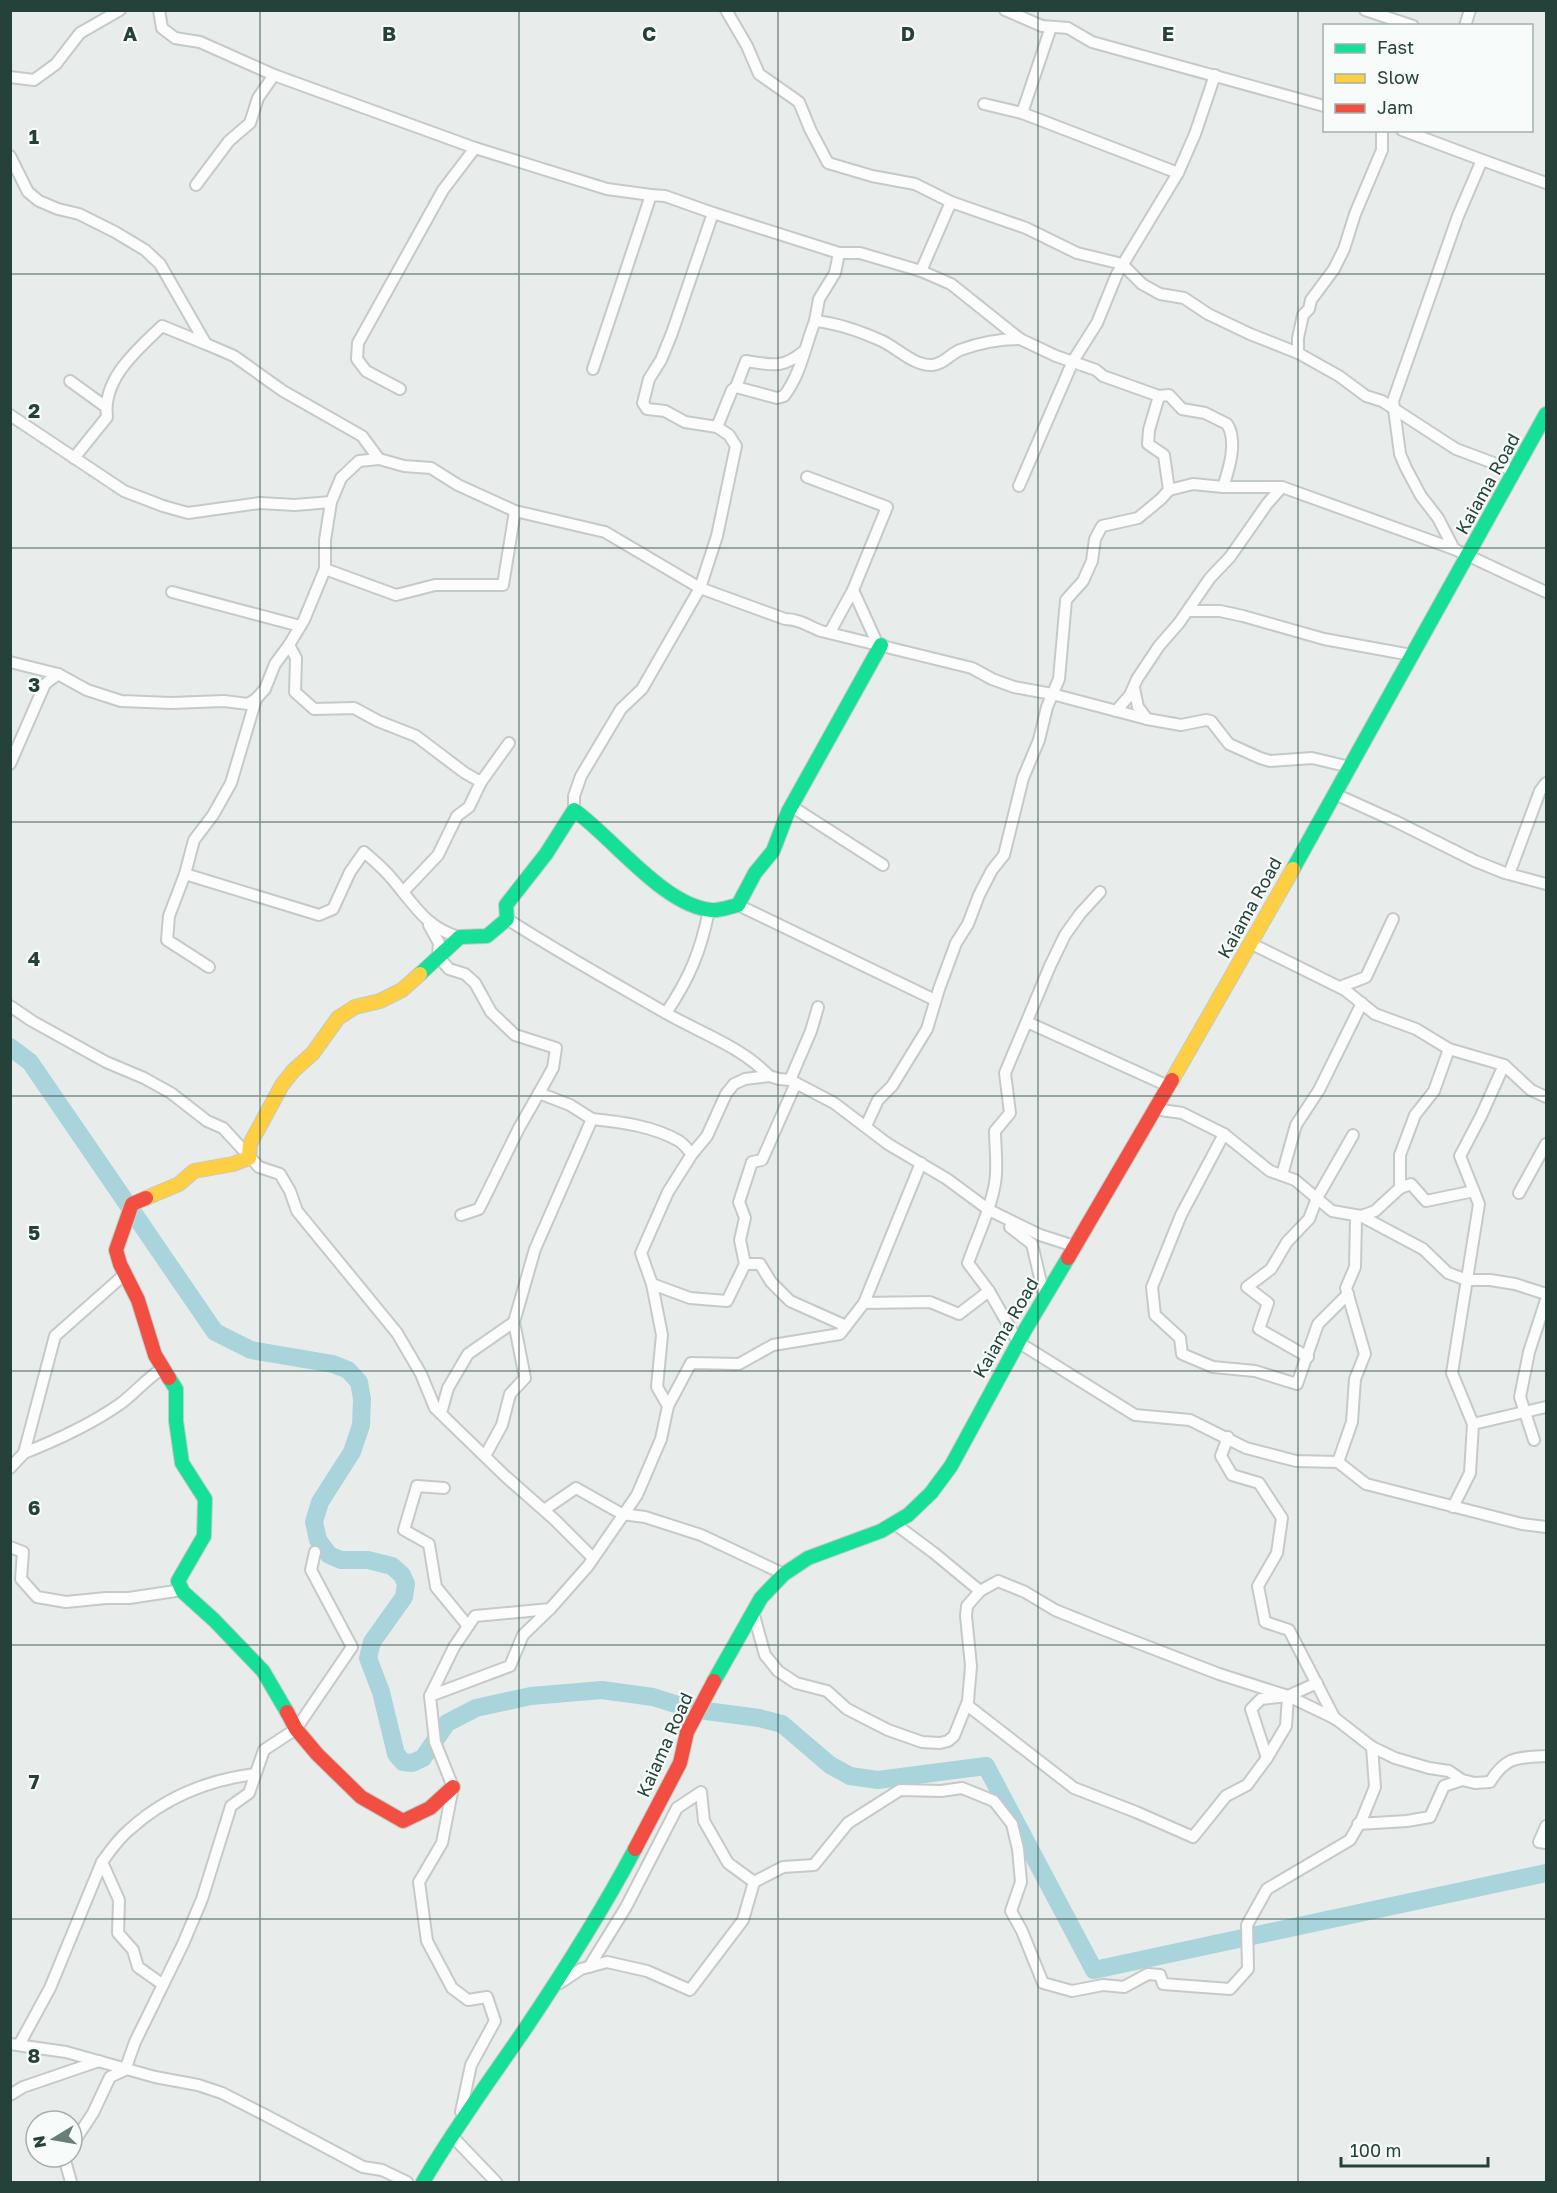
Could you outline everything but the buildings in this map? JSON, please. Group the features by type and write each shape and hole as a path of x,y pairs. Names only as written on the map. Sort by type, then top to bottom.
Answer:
{"main road":[{"name":"Kaiama Road","path":"423,2182 593,1923 650,1823 680,1763 687,1732 752,1611 784,1574 824,1551 895,1524 919,1506 951,1466 1018,1342 1252,944 1546,414"},
{"path":"453,1787 430,1808 403,1821 361,1797 296,1729 262,1671 182,1590 178,1581 204,1536 205,1499 182,1463 176,1421 176,1389 154,1355 138,1300 120,1264 116,1250 132,1204 179,1184 194,1171 233,1164 249,1158 250,1144 282,1085 293,1071 313,1053 339,1018 355,1007 390,997 402,990 460,937 487,936 507,919 506,905 546,854 574,810 587,818 648,876 687,904 709,910 738,905 755,873 773,851 791,806 880,645"}],"street":[{"path":"10,77 34,80 56,63 80,33 120,10"},
{"path":"159,10 162,28 175,38 200,42 274,75 476,148 607,189 665,196 838,253 860,253 921,271 951,284 1020,339 1096,370 1103,376 1159,396 1170,395 1182,409 1205,413 1227,424 1232,437 1231,457 1223,487"},
{"path":"726,10 747,46 759,74 799,102 810,129 828,162 872,176 915,184 951,201 1026,228 1077,253 1122,264 1142,284 1160,294 1184,298 1208,314 1298,353 1339,376 1366,396 1382,401 1456,449 1515,471"},
{"path":"1005,10 1035,24 1068,28 1092,42 1323,106"},
{"path":"1365,10 1376,21 1398,24"},
{"path":"1022,113 1051,27"},
{"path":"196,185 229,141 250,123 258,99 274,75"},
{"path":"1019,486 1073,362 1097,323 1107,294 1122,264 1147,228 1178,173 1195,134 1215,75"},
{"path":"984,104 1022,113 1178,173"},
{"path":"1298,353 1298,338 1303,315 1334,269 1344,249 1359,204 1382,150 1382,132"},
{"path":"1408,132 1546,183"},
{"path":"400,389 366,371 357,359 358,343 443,190 476,148"},
{"path":"10,156 28,192 39,201 58,209 80,214 115,232 145,250 160,264 206,344"},
{"path":"1454,549 1438,518 1421,496 1406,468 1400,453 1393,409 1395,394 1458,216 1482,159"},
{"path":"593,369 651,195"},
{"path":"921,271 951,201"},
{"path":"574,810 574,796 581,776 621,709 642,689 700,588 717,536 736,446 729,435 717,427 685,422 665,411 648,409 643,403 649,379 672,333 712,213"},
{"path":"736,387 777,398 784,396 799,370 815,321 819,299 835,273 838,253"},
{"path":"815,321 856,331 882,341 917,362 931,365 942,362 957,351 978,344 1020,339"},
{"path":"74,458 107,417 108,395 119,371 162,326 234,356 283,392 362,436 380,459"},
{"path":"717,427 746,361 781,365 791,362 804,351"},
{"path":"70,381 106,407"},
{"path":"1159,396 1149,430 1148,444 1164,455 1169,490"},
{"path":"10,415 124,491 188,513 260,504 295,505 331,502"},
{"path":"10,662 58,674 87,690 121,701 171,703 224,701 248,704 265,689 275,664 300,626 325,569 325,540 331,502 341,478 359,461 380,459 404,466 431,468 458,485 514,511 604,532 700,588 785,619 972,668 1014,687 1052,694 1147,719 1181,725 1211,721 1229,744 1247,754 1270,761 1312,758 1350,767"},
{"path":"807,477 887,507 853,590 830,632"},
{"path":"866,1126 878,1100 892,1086 927,1029 956,943 968,924 992,870 1004,855 1023,778 1039,740 1047,706 1059,679 1066,600 1083,581 1092,561 1095,538 1102,526 1138,518 1169,490 1193,484 1223,487 1282,487 1454,549 1546,592"},
{"path":"1116,711 1134,688 1142,670 1188,611 1210,578 1230,557 1267,504 1282,487"},
{"path":"325,569 396,595 435,585 503,585 514,511"},
{"path":"853,590 880,645"},
{"path":"172,592 300,626"},
{"path":"1188,611 1220,611 1324,639 1411,655"},
{"path":"289,645 297,658 295,693 314,709 354,708 378,721 416,736 465,773 481,782"},
{"path":"10,764 45,684 58,674"},
{"path":"1134,688 1138,707 1147,719"},
{"path":"209,967 166,940 169,916 194,840 213,815 231,783 256,699"},
{"path":"403,892 438,855 457,816 469,807 481,782 509,743"},
{"path":"1509,874 1544,787"},
{"path":"1335,794 1475,861 1509,874 1546,884"},
{"path":"791,806 883,865"},
{"path":"184,874 319,915 333,909 350,872 364,852 385,871 428,922 439,943 438,957 449,969 465,974 475,984 491,1012 515,1035 556,1048 553,1068 519,1128 479,1209 461,1215"},
{"path":"1100,892 1065,935 1005,1073 1010,1113 995,1131 995,1181 989,1210 979,1229 968,1263 989,1291 1018,1342 1135,1415 1190,1420 1246,1448 1296,1461 1338,1462 1366,1484 1522,1524 1546,1527"},
{"path":"738,905 935,1000"},
{"path":"666,1013 685,984 704,939 709,910"},
{"path":"507,919 550,947 756,1061 770,1076"},
{"path":"1340,987 1366,977 1393,919"},
{"path":"428,922 446,934 460,937"},
{"path":"1252,944 1340,987 1375,1014 1416,1029 1449,1049 1504,1065 1531,1090 1546,1097"},
{"path":"1282,1175 1296,1125 1319,1090 1362,1003"},
{"path":"10,1006 32,1021 106,1062 144,1078 171,1093 207,1122 223,1128 259,1167 280,1174 290,1191 297,1211 397,1333 421,1374 435,1408 593,1558"},
{"path":"652,1284 690,1298 728,1301 745,1264 740,1240 746,1218 739,1202 752,1162 762,1160 793,1081 818,1006"},
{"path":"1027,1022 1168,1086"},
{"path":"1400,1188 1400,1155 1415,1115 1434,1091 1449,1049"},
{"path":"1453,1507 1470,1473 1473,1424 1452,1373 1479,1204 1460,1156 1504,1065"},
{"path":"668,1406 657,1387 662,1335 652,1284 640,1253 661,1205 692,1154 707,1136 726,1094 734,1084 745,1079 770,1076 793,1081 834,1103 888,1144 947,1179 1032,1244 1044,1297"},
{"path":"539,1093 570,1105 592,1119 617,1121 649,1129 680,1142 692,1154"},
{"path":"1154,1109 1182,1113 1224,1134 1270,1172 1295,1180 1332,1211 1361,1216 1423,1249 1448,1273 1467,1280 1490,1280 1515,1284 1546,1294"},
{"path":"485,1456 502,1425 510,1394 525,1378 514,1322 535,1249 592,1119"},
{"path":"1224,1134 1181,1215 1152,1287 1155,1315 1180,1338 1182,1354 1213,1367 1255,1371 1297,1384 1318,1324 1348,1294"},
{"path":"1308,1357 1259,1329 1268,1303 1246,1287 1271,1269 1287,1242 1309,1219 1317,1198 1353,1135"},
{"path":"1519,1193 1546,1144"},
{"path":"430,1696 510,1666 523,1635 550,1609 593,1558 637,1495 661,1439 668,1406 691,1363 739,1364 773,1345 840,1334 864,1302 921,1163"},
{"path":"1338,1462 1352,1422 1355,1379 1365,1354 1346,1288 1355,1267 1356,1218 1375,1211 1400,1188 1411,1185 1426,1201 1474,1191"},
{"path":"989,1210 1040,1235 1074,1246"},
{"path":"745,1264 760,1264 771,1282 790,1301 846,1326"},
{"path":"24,1453 55,1336 125,1274"},
{"path":"864,1302 930,1302 958,1314 989,1291"},
{"path":"1534,1440 1520,1397 1529,1352 1546,1300"},
{"path":"441,1413 448,1388 468,1354 514,1322"},
{"path":"10,1468 24,1453 102,1416 123,1402 146,1379 163,1368"},
{"path":"1473,1424 1546,1407"},
{"path":"1228,1437 1221,1456 1232,1475 1259,1483 1282,1518 1277,1553 1258,1586 1265,1622 1289,1630 1336,1719"},
{"path":"444,1488 417,1486 404,1530 429,1544 436,1587 468,1626"},
{"path":"544,1510 576,1488 622,1515 645,1517 701,1535 784,1574"},
{"path":"895,1524 980,1591"},
{"path":"10,1547 23,1552 21,1580 37,1597 66,1602 129,1598 182,1590"},
{"path":"84,2127 110,2077 125,2070 162,1984 183,1944 202,1899 231,1806 249,1793 264,1750 296,1729 352,1647 311,1570 315,1552"},
{"path":"752,1611 765,1655 778,1671 796,1683 827,1690 847,1708 901,1736 931,1744 948,1741 958,1729 967,1705 971,1666 967,1606 980,1591 998,1581 1025,1592 1055,1610 1111,1633 1219,1674 1288,1696 1336,1719 1372,1747 1395,1758 1449,1771 1462,1780 1475,1783 1490,1782 1500,1767 1524,1756 1546,1756"},
{"path":"496,2182 455,2130 471,2065 495,2021 487,1997 468,2000 452,1988 427,1941 419,1882 442,1843 453,1787 435,1742 430,1696 454,1647 475,1616 550,1609"},
{"path":"1267,1758 1251,1708 1261,1699 1288,1696 1317,1683"},
{"path":"967,1705 1074,1788 1193,1837 1226,1796 1247,1785 1267,1758 1286,1726 1288,1696"},
{"path":"550,1990 581,1969 607,1962 647,1971 690,1990 743,1920 754,1882 783,1867 814,1865 848,1823 900,1790 941,1791 962,1788 994,1801 1012,1824 1018,1849 1021,1882 1011,1911 1022,1931 1042,1983 1072,1991 1103,1985 1124,1986 1148,1974 1160,1975 1163,1984 1230,1989 1248,1969 1247,1925 1267,1889 1350,1840 1375,1787 1372,1747"},
{"path":"255,1774 197,1787 160,1804 127,1831 102,1862 50,1988 15,2045 66,2052 125,2070 198,2085 222,2093 363,2167 382,2170 407,2182"},
{"path":"1358,1824 1430,1817 1444,1785 1462,1780"},
{"path":"589,1967 626,1907 677,1808 701,1792 704,1821 728,1863 754,1882"},
{"path":"1546,1826 1539,1842 1546,1843"},
{"path":"102,1862 119,1900 118,1933 133,1950 138,1967 162,1984"},
{"path":"10,2095 23,2087 99,2061"}],"waterway":[{"path":"10,1047 30,1062 215,1332 251,1350 333,1364 348,1370 359,1382 362,1399 361,1425 352,1452 320,1502 314,1522 318,1540 329,1555 341,1560 368,1560 392,1566 402,1575 406,1584 404,1597 372,1642 368,1658 381,1692 396,1754 403,1762 412,1763 423,1758 447,1723 476,1708 531,1696 602,1690 653,1697 691,1709 759,1718 782,1724 830,1765 850,1776 878,1780 986,1766 1094,1970 1546,1873"}],"traffic: fast":[{"path":"1293,869 1546,414"},
{"path":"420,974 460,937 487,936 507,919 506,905 546,854 574,810 639,869 675,896 693,906 711,910 738,905 755,873 773,851 788,812 881,645"},
{"path":"714,1681 761,1598 784,1574 808,1558 881,1531 908,1515 931,1493 951,1466 1025,1330 1068,1258"},
{"path":"169,1378 176,1389 176,1421 182,1463 205,1499 204,1536 178,1581 183,1592 214,1620 263,1671 287,1712"},
{"path":"423,2182 568,1963 635,1849"}],"traffic: slow":[{"path":"1172,1080 1293,869"},
{"path":"146,1198 179,1184 194,1171 233,1164 249,1158 250,1144 282,1085 293,1071 313,1053 338,1018 355,1007 380,1001 402,990 420,974"}],"traffic: jam":[{"path":"1068,1258 1172,1080"},
{"path":"146,1198 132,1204 116,1250 120,1264 138,1300 155,1355 169,1378"},
{"path":"635,1849 680,1763 687,1732 714,1681"},
{"path":"287,1712 296,1729 317,1754 361,1797 403,1821 430,1808 453,1787"}]}
